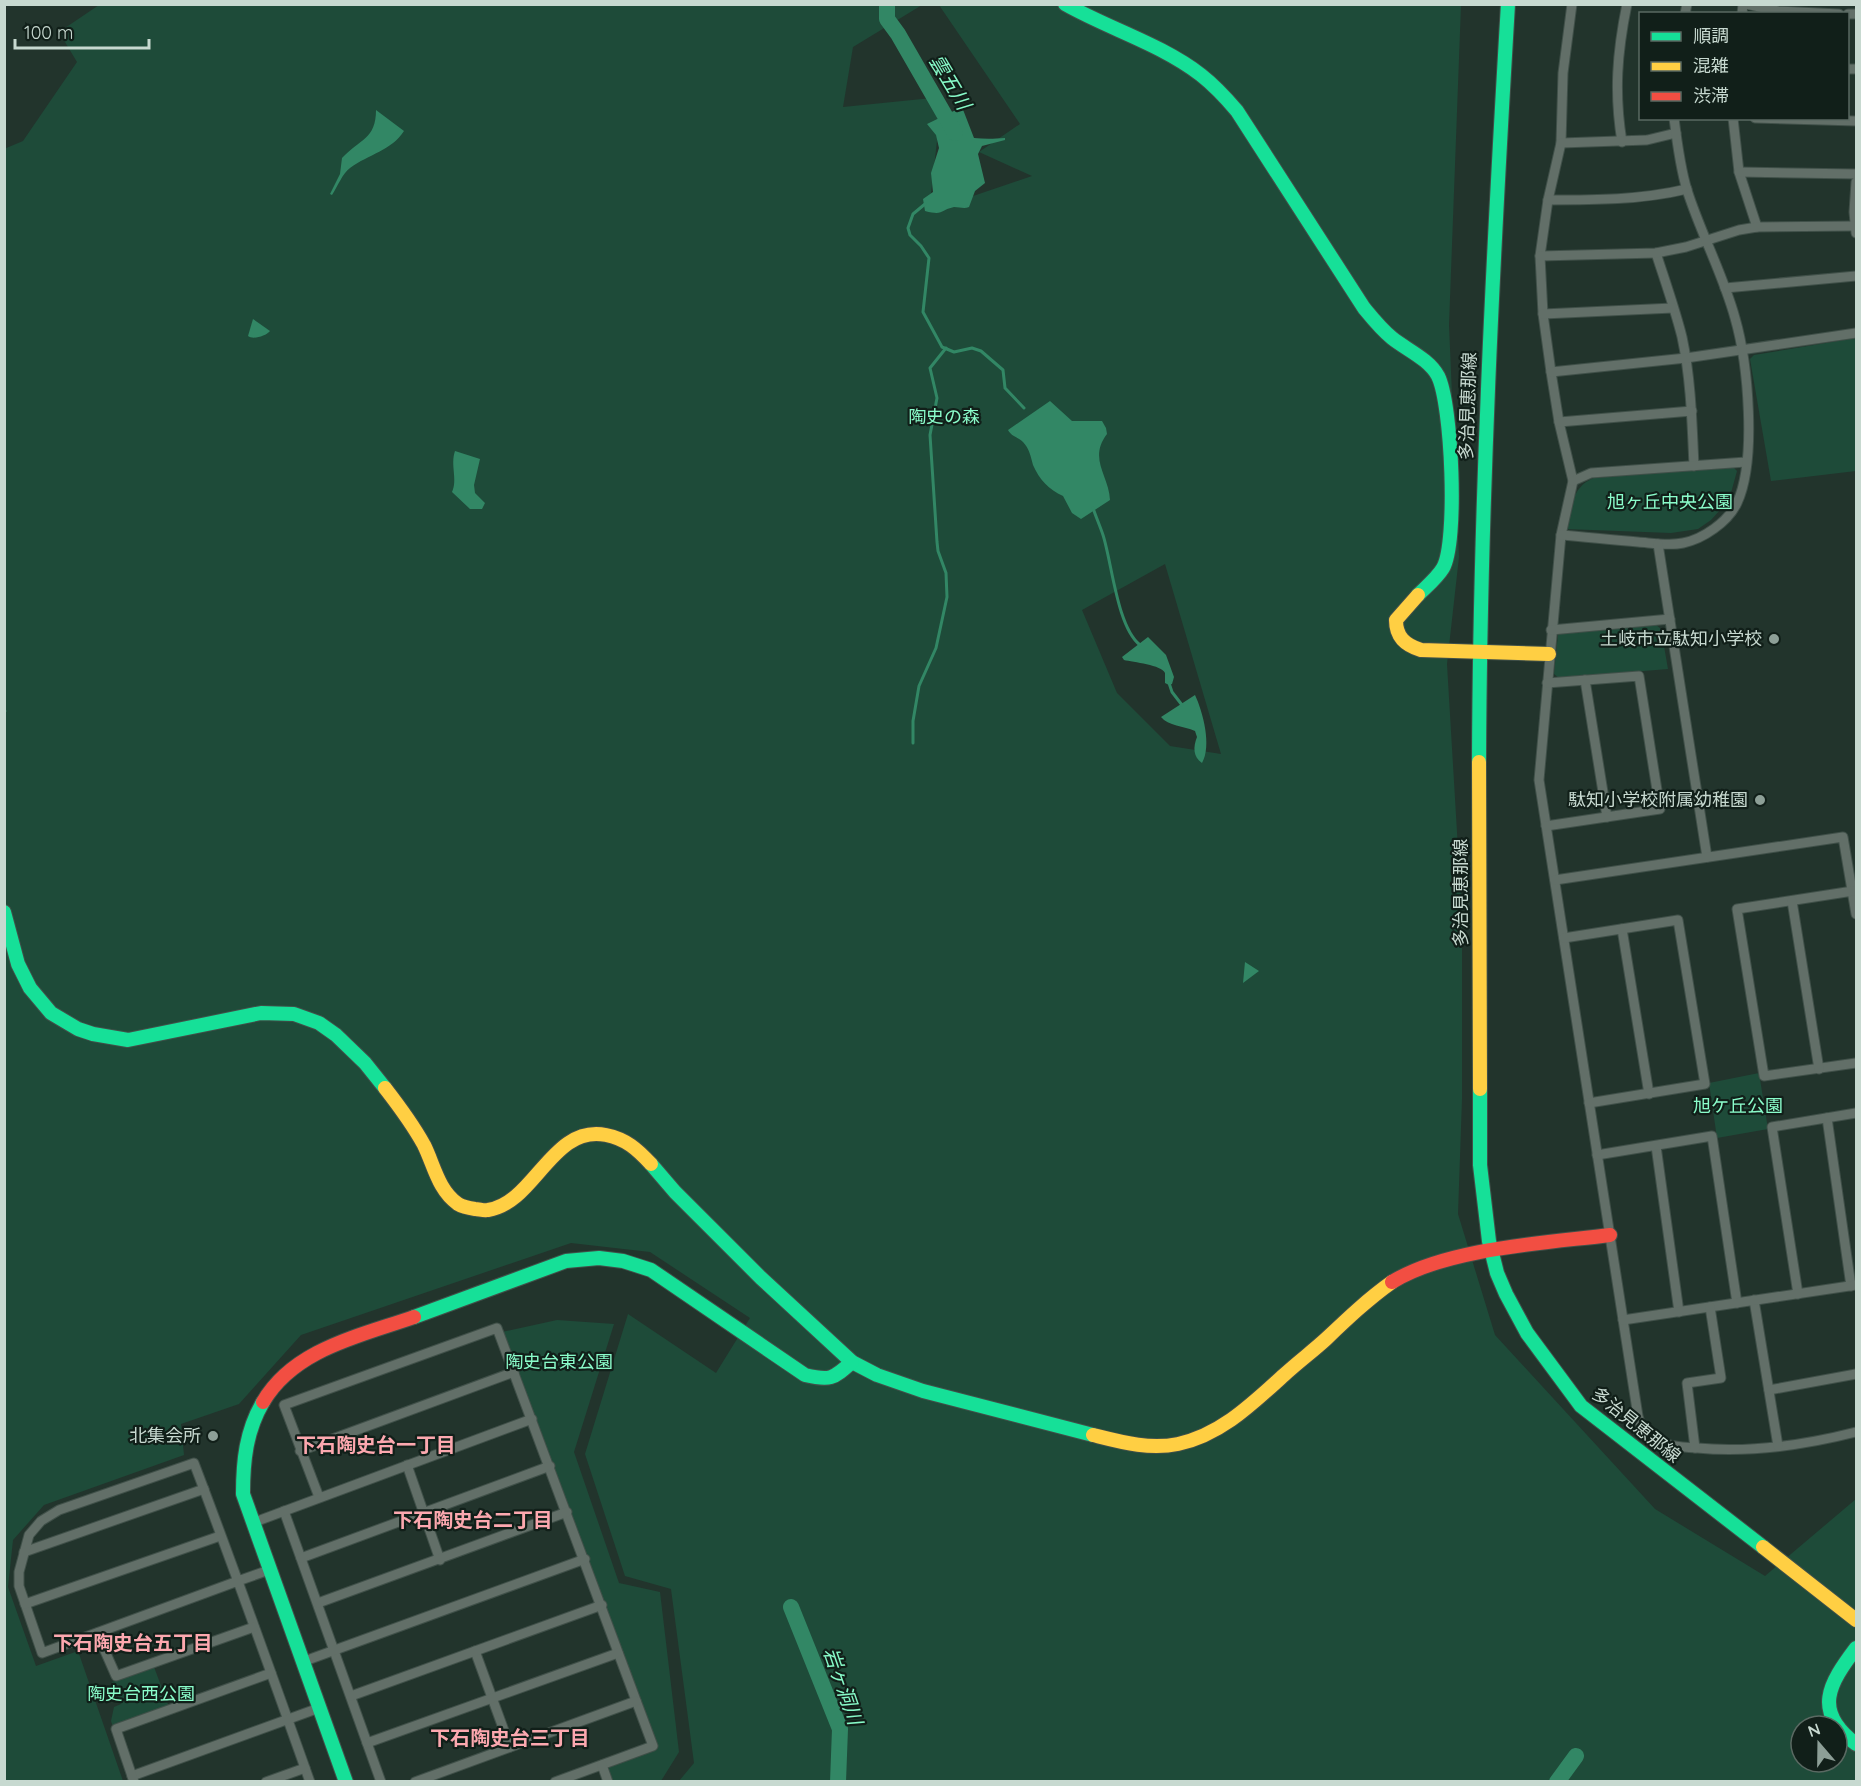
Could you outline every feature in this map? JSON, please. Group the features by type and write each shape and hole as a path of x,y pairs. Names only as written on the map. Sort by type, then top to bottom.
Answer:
{"street":[{"path":"1065,4 1155,48 1199,72 1214,84 1237,111 1364,308 1392,338 1427,363 1438,376 1444,398 1451,461 1450,546 1443,568 1396,620 1396,629 1401,639 1409,646 1421,650 1549,654"},
{"name":"多治見恵那線","path":"1508,4 1487,380 1478,761 1480,1165 1490,1250 1496,1269 1520,1321 1558,1378 1581,1406 1857,1620"},
{"path":"1572,4 1563,74 1561,143 1548,200 1540,256 1543,314 1551,372 1559,422 1573,481 1561,535 1539,780 1641,1426 1647,1435 1672,1446 1714,1451 1744,1451 1857,1432"},
{"path":"1622,142 1616,78 1627,4"},
{"path":"1745,4 1778,11 1798,12"},
{"path":"1561,535 1682,544 1711,531 1736,505 1741,490 1746,462 1748,392 1743,349 1725,288 1687,189 1674,120"},
{"path":"1733,120 1739,172 1757,227"},
{"path":"1823,120 1857,121"},
{"path":"1561,143 1647,140 1676,133"},
{"path":"1739,172 1857,174"},
{"path":"1857,182 1854,212 1857,233"},
{"path":"1548,200 1622,200 1687,189"},
{"path":"1540,256 1656,253 1757,227 1856,226"},
{"path":"1656,253 1686,358 1692,411 1694,466"},
{"path":"1725,288 1857,276"},
{"path":"1543,314 1673,308"},
{"path":"1551,372 1686,358 1857,333"},
{"path":"1559,422 1692,411"},
{"path":"1573,481 1591,473 1746,462"},
{"path":"1658,544 1707,857"},
{"path":"1551,630 1670,619"},
{"path":"1546,826 1660,809 1639,676 1547,683"},
{"path":"1585,680 1607,817"},
{"path":"1555,880 1843,837 1857,914"},
{"path":"1853,891 1737,909 1764,1076 1857,1063"},
{"path":"1792,901 1819,1069"},
{"path":"4,912 20,969 31,989 45,1009 84,1034 128,1040 255,1015 283,1012 322,1025 348,1044 387,1091 408,1119 441,1183 451,1197 466,1208 482,1210 500,1207 518,1194 565,1143 587,1134 603,1134 622,1138 637,1149 662,1178 793,1310 852,1362 893,1381 923,1391 1128,1444 1162,1447 1183,1444 1222,1427 1245,1410 1387,1285 1408,1273 1490,1250 1610,1235"},
{"path":"1564,938 1678,920 1705,1084 1589,1103"},
{"path":"1622,929 1649,1094"},
{"path":"1798,1294 1772,1127 1857,1113"},
{"path":"1623,1320 1854,1285 1827,1118"},
{"path":"1597,1155 1712,1136 1737,1303"},
{"path":"1656,1146 1679,1312"},
{"path":"346,1782 243,1494 241,1471 244,1445 251,1425 267,1394 294,1365 314,1353 566,1261 599,1258 623,1261 651,1270 788,1365 805,1374 825,1380 852,1362"},
{"path":"1754,1300 1778,1446"},
{"path":"1695,1448 1687,1383 1721,1378 1710,1307"},
{"path":"319,1497 284,1405 497,1328 653,1746 555,1782"},
{"path":"300,1451 514,1372"},
{"path":"1769,1390 1857,1374"},
{"path":"252,1523 532,1419"},
{"path":"269,1570 237,1581 42,1653 19,1586 19,1572 29,1535 41,1521 59,1510 194,1463 220,1536 237,1581 271,1673 310,1782"},
{"path":"407,1465 440,1560"},
{"path":"301,1558 550,1466"},
{"path":"24,1552 204,1489"},
{"path":"284,1511 381,1782"},
{"path":"318,1603 567,1512"},
{"path":"25,1604 220,1536"},
{"path":"302,1662 585,1559"},
{"path":"351,1696 602,1605"},
{"path":"97,1633 116,1676 254,1627"},
{"path":"1857,1648 1840,1669 1831,1686 1829,1702 1840,1732 1857,1743"},
{"path":"475,1651 510,1747"},
{"path":"367,1743 618,1653"},
{"path":"271,1673 116,1729 134,1779 319,1708"},
{"path":"421,1780 636,1701"},
{"path":"602,1765 608,1782"},
{"path":"266,1782 305,1768"}],"green space":[{"name":"陶史の森","path":"99,5 922,5 853,47 843,107 942,97 929,211 1032,176 979,152 1020,124 939,5 1461,5 1449,325 1459,557 1447,664 1462,916 1462,1099 1458,1214 1495,1335 1655,1509 1765,1576 1856,1499 1856,1781 679,1781 694,1763 671,1589 625,1576 585,1454 628,1314 716,1373 750,1318 650,1252 571,1243 301,1335 239,1404 181,1424 184,1455 44,1505 13,1540 8,1587 36,1666 78,1651 123,1781 5,1781 4,149 23,141 77,62 59,32","holes":["1165,564 1221,754 1170,746 1117,693 1082,610"]},
{"path":"1856,338 1856,471 1771,481 1750,359 1754,355"},
{"name":"旭ヶ丘中央公園","path":"1733,467 1737,471 1729,500 1711,520 1698,529 1671,533 1565,529 1577,492 1594,478"},
{"path":"1655,624 1661,629 1668,669 1559,678 1554,674 1558,635 1562,633"},
{"name":"旭ケ丘公園","path":"1759,1073 1768,1129 1717,1138 1709,1083"},
{"name":"陶史台東公園","path":"557,1320 614,1324 574,1452 619,1583 660,1592 679,1752 661,1781 612,1781 607,1768 658,1748 502,1332"},
{"name":"陶史台西公園","path":"154,1667 169,1707 113,1727 111,1721 114,1707 121,1704 112,1682"}],"shaded area":[{"path":"962,107 974,138 1005,138 1005,140 982,146 978,154 985,183 975,191 969,207 954,207 939,213 925,211 923,199 933,192 931,173 939,148 936,135 927,124"},
{"path":"376,110 404,131 386,148 350,168 332,195 330,194 340,174 342,158 370,133"},
{"path":"253,319 270,331 259,337 248,336"},
{"path":"1050,401 1072,421 1102,421 1106,428 1107,434 1099,451 1099,459 1110,500 1081,519 1072,513 1063,496 1053,491 1041,479 1025,444 1008,430"},
{"path":"455,451 480,459 474,485 475,493 485,503 482,509 470,509 452,492"},
{"path":"1148,637 1166,655 1174,677 1172,684 1165,683 1163,670 1147,664 1124,660 1122,657"},
{"path":"1195,695 1201,710 1206,738 1205,756 1202,763 1195,752 1197,737 1195,731 1172,724 1161,717"},
{"path":"1245,962 1259,971 1243,983"}],"waterway":[{"name":"雲五川","path":"887,4 887,19 955,133"},
{"path":"925,204 913,214 908,228 910,235 929,258 923,312 942,347 954,352 972,348 981,351 1003,370 1005,388 1024,408"},
{"path":"913,743 913,721 919,686 936,648 947,597 946,573 937,542 930,435 937,398 930,368 946,348"},
{"path":"1093,508 1103,535 1121,610 1132,636 1140,645"},
{"path":"1169,683 1172,692 1182,705"},
{"name":"岩ヶ洞川","path":"791,1607 840,1729 838,1782"},
{"path":"1557,1782 1576,1756"}],"traffic: fast":[{"path":"1065,4 1169,54 1201,75 1220,92 1237,111 1364,308 1388,335 1423,360 1438,376 1443,391 1450,442 1451,531 1443,568 1418,595"},
{"path":"1479,762 1488,383 1508,4"},
{"path":"4,912 18,964 30,988 51,1013 78,1029 128,1040 261,1013 294,1014 319,1023 336,1035 365,1063 385,1088"},
{"path":"1480,1089 1480,1165 1489,1241 1497,1273 1527,1333 1581,1406 1763,1547"},
{"path":"651,1164 675,1192 761,1278 852,1362 877,1375 923,1391 1093,1435"},
{"path":"414,1317 566,1261 599,1258 623,1261 651,1270 805,1375 820,1378 831,1377 852,1362"},
{"path":"263,1402 249,1435 243,1494 346,1782"},
{"path":"1856,1648 1838,1674 1829,1697 1834,1720 1842,1732 1856,1744"}],"traffic: slow":[{"path":"1418,595 1396,620 1402,640 1415,648 1549,654"},
{"path":"1479,762 1480,1089"},
{"path":"385,1088 420,1138 446,1192 458,1204 466,1207 486,1210 504,1204 519,1194 557,1152 571,1141 587,1135 606,1135 620,1139 636,1149 651,1164"},
{"path":"1093,1435 1135,1444 1167,1446 1194,1440 1222,1426 1248,1407 1366,1302 1392,1282"},
{"path":"1763,1547 1856,1620"}],"traffic: jam":[{"path":"1392,1282 1440,1261 1468,1254 1527,1244 1610,1235"},
{"path":"263,1402 276,1384 310,1357 351,1338 414,1317"}],"place":[{"name":"土岐市立駄知小学校","path":"1774,639"},
{"name":"駄知小学校附属幼稚園","path":"1760,800"},
{"name":"北集会所","path":"213,1436"}],"district":[{"name":"下石陶史台一丁目","path":"376,1445"},
{"name":"下石陶史台二丁目","path":"473,1520"},
{"name":"下石陶史台五丁目","path":"133,1643"},
{"name":"下石陶史台三丁目","path":"510,1738"}]}
